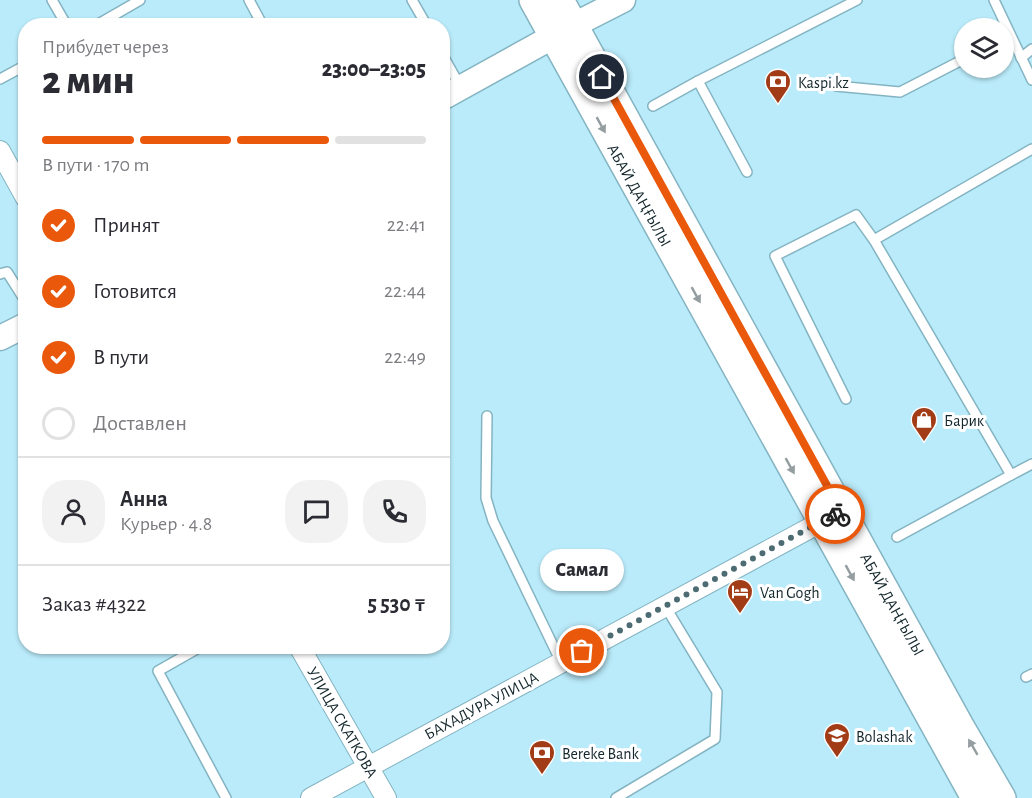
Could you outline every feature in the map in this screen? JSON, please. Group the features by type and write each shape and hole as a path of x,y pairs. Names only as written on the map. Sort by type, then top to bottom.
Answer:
{"main road":[{"name":"АБАЙ ДАҢҒЫЛЫ","path":"532,0 564,32 831,516 975,798"},
{"name":"АБАЙ ДАҢҒЫЛЫ","path":"560,0 564,32"},
{"name":"АБАЙ ДАҢҒЫЛЫ","path":"831,516 1002,798"}],"street":[{"path":"452,93 623,0"},
{"path":"0,151 18,184"},
{"path":"0,338 18,329"},
{"name":"БАХАДУРА УЛИЦА","path":"311,798 831,516"},
{"name":"УЛИЦА СКАТКОВА","path":"304,654 386,798"}],"lane":[{"path":"52,0 62,18"},
{"path":"109,18 140,0"},
{"path":"249,0 259,18"},
{"path":"412,0 422,18"},
{"path":"653,106 857,0"},
{"path":"994,0 1000,18"},
{"path":"1014,48 1032,80"},
{"path":"1021,58 1032,49"},
{"path":"836,87 900,92 954,64"},
{"path":"0,80 18,70"},
{"path":"698,81 747,172"},
{"path":"874,240 1032,149"},
{"path":"846,399 775,256 856,215 874,240 1011,475"},
{"path":"0,274 7,272 18,289"},
{"path":"487,416 486,498 493,521 561,662"},
{"path":"897,537 1032,464"},
{"path":"616,798 715,739 717,692 665,606"},
{"path":"188,654 158,671 226,798"}],"way so far":[{"path":"582,651 835,514"}],"place":[{"name":"Kaspi.kz","path":"778,105"},
{"name":"Барик","path":"924,443"},
{"name":"Van Gogh","path":"740,615"},
{"name":"Самал","path":"582,651"},
{"name":"Bolashak","path":"837,759"},
{"name":"Bereke Bank","path":"542,776"}],"route":[{"path":"602,77 841,511 835,514"}]}
